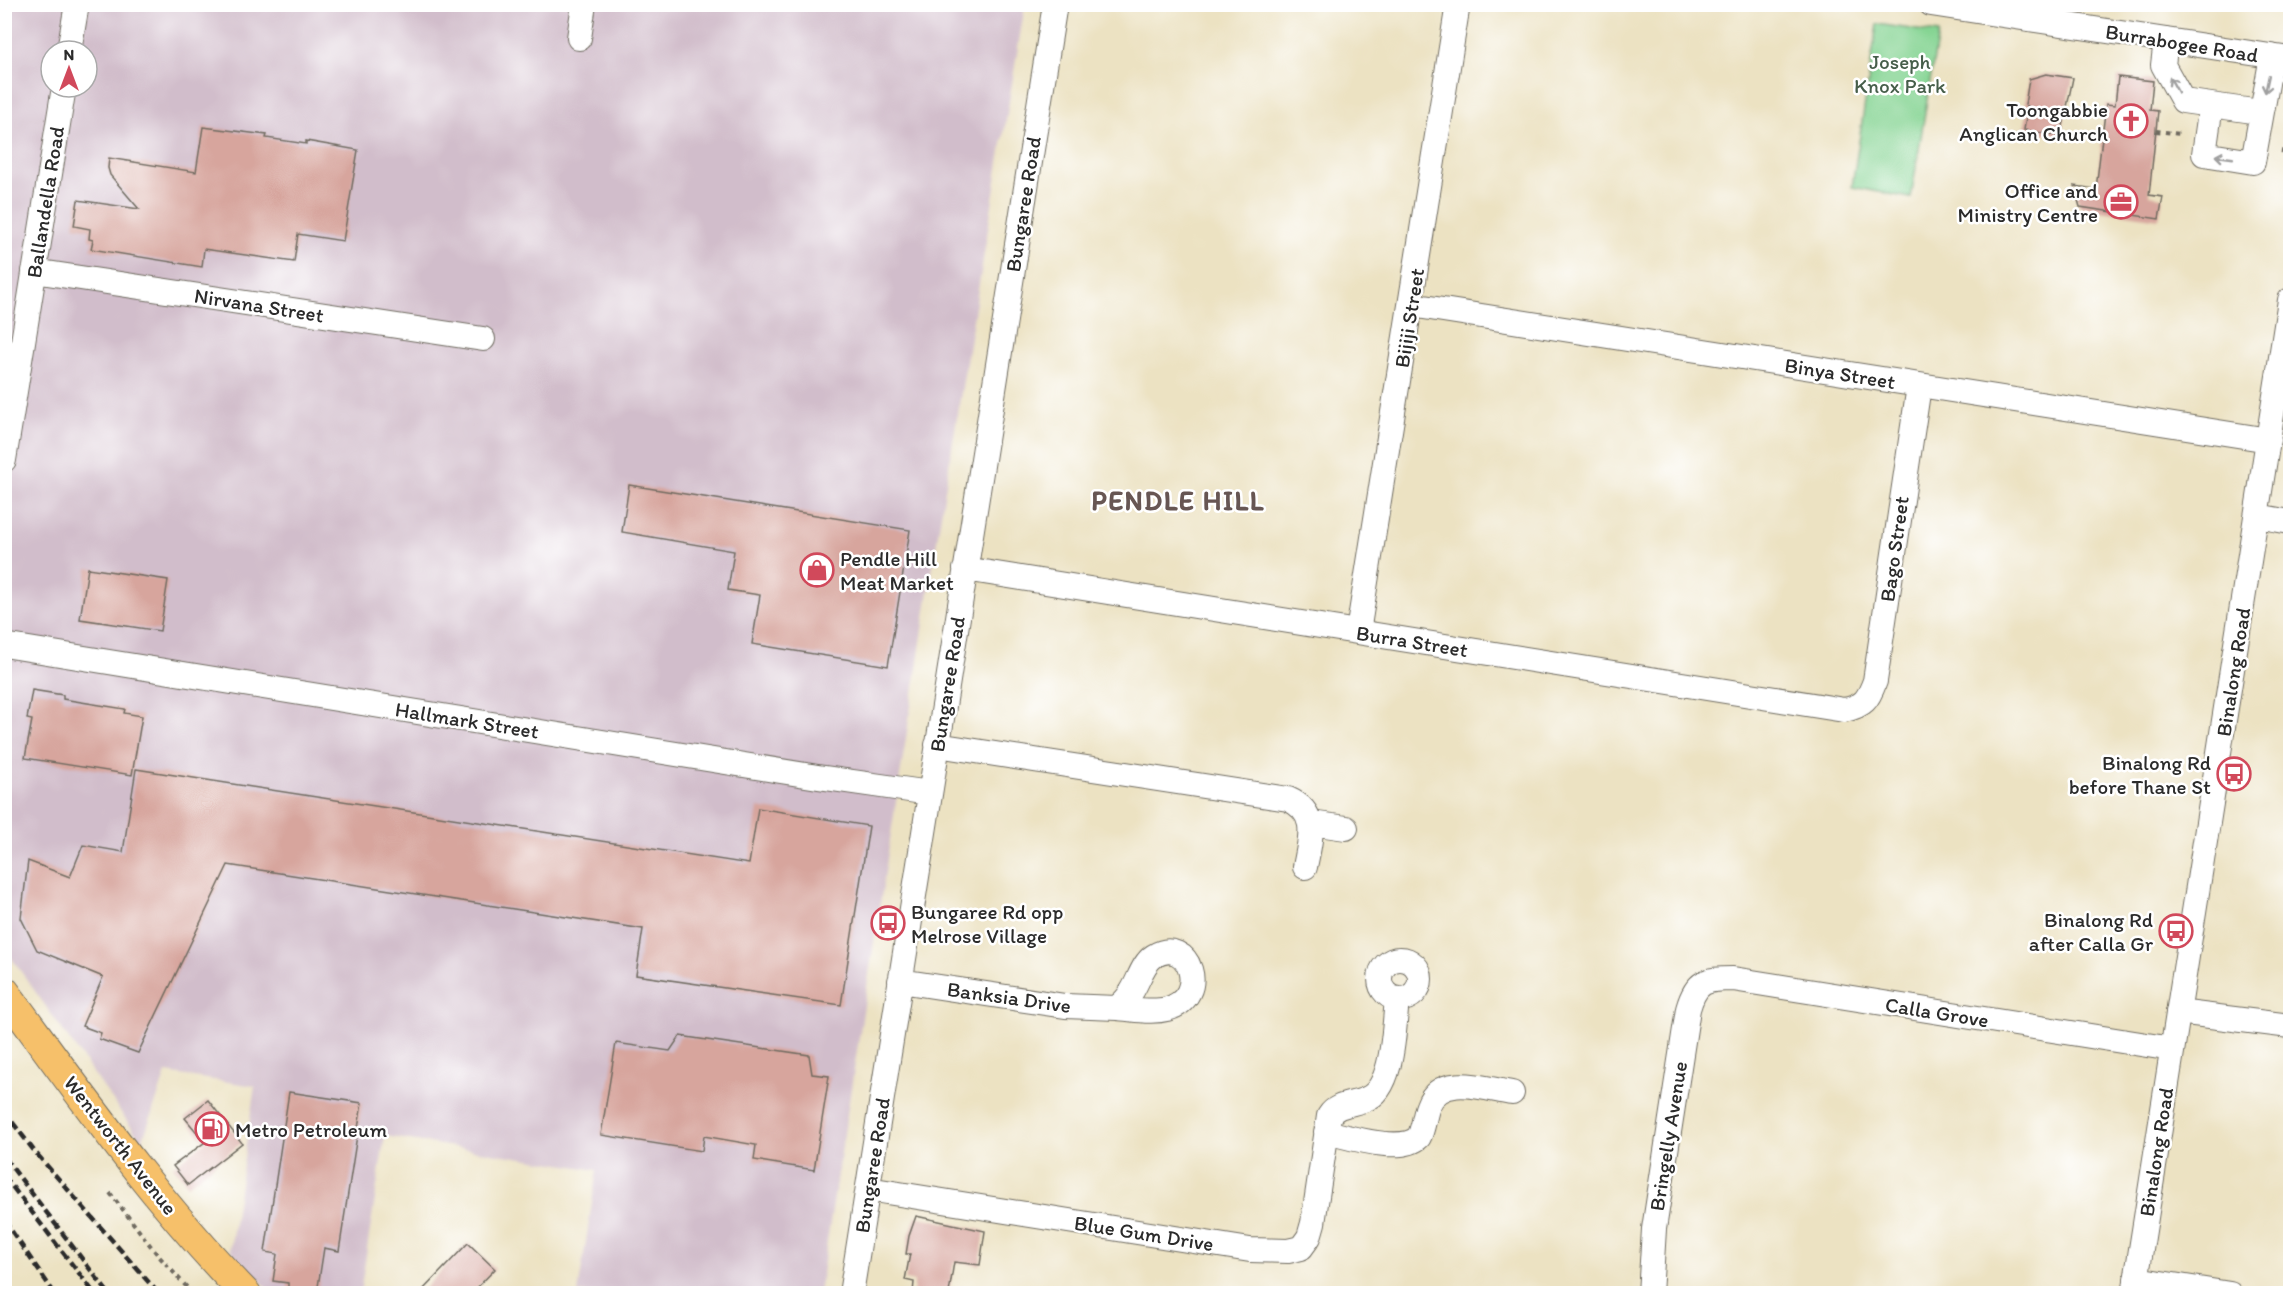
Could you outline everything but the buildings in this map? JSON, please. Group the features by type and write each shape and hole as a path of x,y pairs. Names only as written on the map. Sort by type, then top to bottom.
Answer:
{"main road":[{"name":"Wentworth Avenue","path":"4,991 130,1161 182,1223 246,1293"}],"street":[{"path":"71,39 77,4"},
{"path":"579,38 584,4"},
{"name":"Bungaree Road","path":"851,1293 1055,4"},
{"name":"Bijiji Street","path":"1358,632 1458,4"},
{"name":"Burrabogee Road","path":"1931,4 2281,58"},
{"path":"2166,40 2163,65 2183,101 2260,112"},
{"path":"2211,105 2204,154 2253,162 2260,112 2281,58"},
{"name":"Ballandella Road","path":"4,460 61,99"},
{"name":"Nirvana Street","path":"34,271 483,339"},
{"name":"Binalong Road","path":"2135,1286 2290,300"},
{"name":"Binya Street","path":"1411,305 2269,440"},
{"name":"Bago Street","path":"1858,708 1868,698 1875,681 1919,386"},
{"path":"2257,516 2290,522"},
{"name":"Burra Street","path":"965,569 1844,710 1858,708"},
{"name":"Hallmark Street","path":"4,645 818,777 930,792"},
{"path":"937,745 1288,799 1300,806 1311,823 1305,867"},
{"path":"1311,823 1346,828"},
{"name":"Calla Grove","path":"1701,983 1721,979 1733,980 2172,1049"},
{"name":"Banksia Drive","path":"900,981 1065,1006 1117,1008"},
{"name":"Bringelly Avenue","path":"1650,1293 1654,1228 1688,1009 1696,988 1701,983"},
{"name":"Blue Gum Drive","path":"868,1189 1250,1250 1294,1250 1306,1244 1310,1237 1329,1116 1332,1111 1371,1097 1385,1079 1397,999"},
{"path":"2178,1012 2290,1026"},
{"path":"1326,1132 1395,1145 1407,1145 1419,1137 1431,1099 1446,1086 1459,1085 1512,1092"},
{"path":"2135,1286 2230,1293"}],"path":[{"path":"2156,131 2181,134"},
{"path":"2281,151 2289,153"},
{"path":"110,1193 157,1254 193,1293"}],"shaded area":[{"path":"4,5 1025,5 943,502 819,1293 578,1293 597,1170 385,1136 360,1293 272,1293 230,1250 255,1086 166,1073 142,1142 5,949"}],"green space":[{"name":"Joseph Knox Park","path":"1877,24 1938,33 1911,198 1852,187"}],"railway":[{"path":"4,1111 35,1152 159,1294"},
{"path":"4,1157 109,1294"},
{"path":"4,1176 95,1294"},
{"path":"4,1220 55,1294"}],"place":[{"name":"Toongabbie Anglican Church","path":"2131,121"},
{"name":"Office and Ministry Centre","path":"2121,202"},
{"name":"Pendle Hill Meat Market","path":"817,570"},
{"name":"Binalong Rd before Thane St","path":"2234,774"},
{"name":"Bungaree Rd opp Melrose Village","path":"888,923"},
{"name":"Binalong Rd after Calla Gr","path":"2176,931"},
{"name":"Metro Petroleum","path":"212,1129"}],"district":[{"name":"PENDLE HILL","path":"1178,500"}]}
